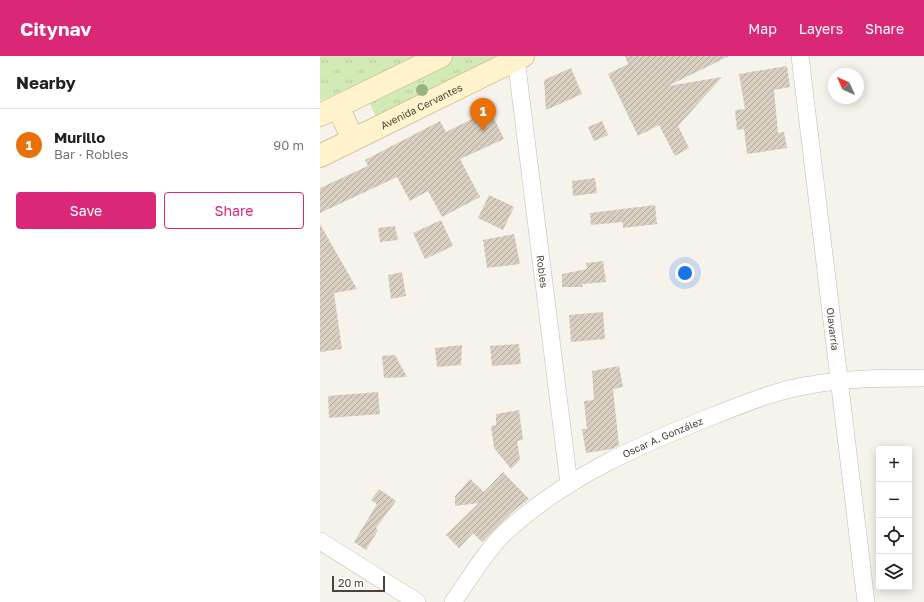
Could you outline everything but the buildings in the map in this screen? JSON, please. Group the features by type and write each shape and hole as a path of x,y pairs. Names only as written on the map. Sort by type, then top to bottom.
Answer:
{"street":[{"path":"353,139 329,111 441,56"},
{"name":"Olavarría","path":"800,56 866,602"},
{"name":"Avenida Cervantes","path":"320,156 520,58"},
{"name":"Robles","path":"520,58 569,484"},
{"name":"Oscar A. González","path":"453,602 486,556 509,528 540,503 615,457 672,432 757,399 809,385 839,381 924,378"},
{"path":"320,541 417,602"}],"green space":[{"path":"320,56 505,56 378,120 359,83 320,101"}],"place":[{"name":"Murillo","path":"483,131"}]}
